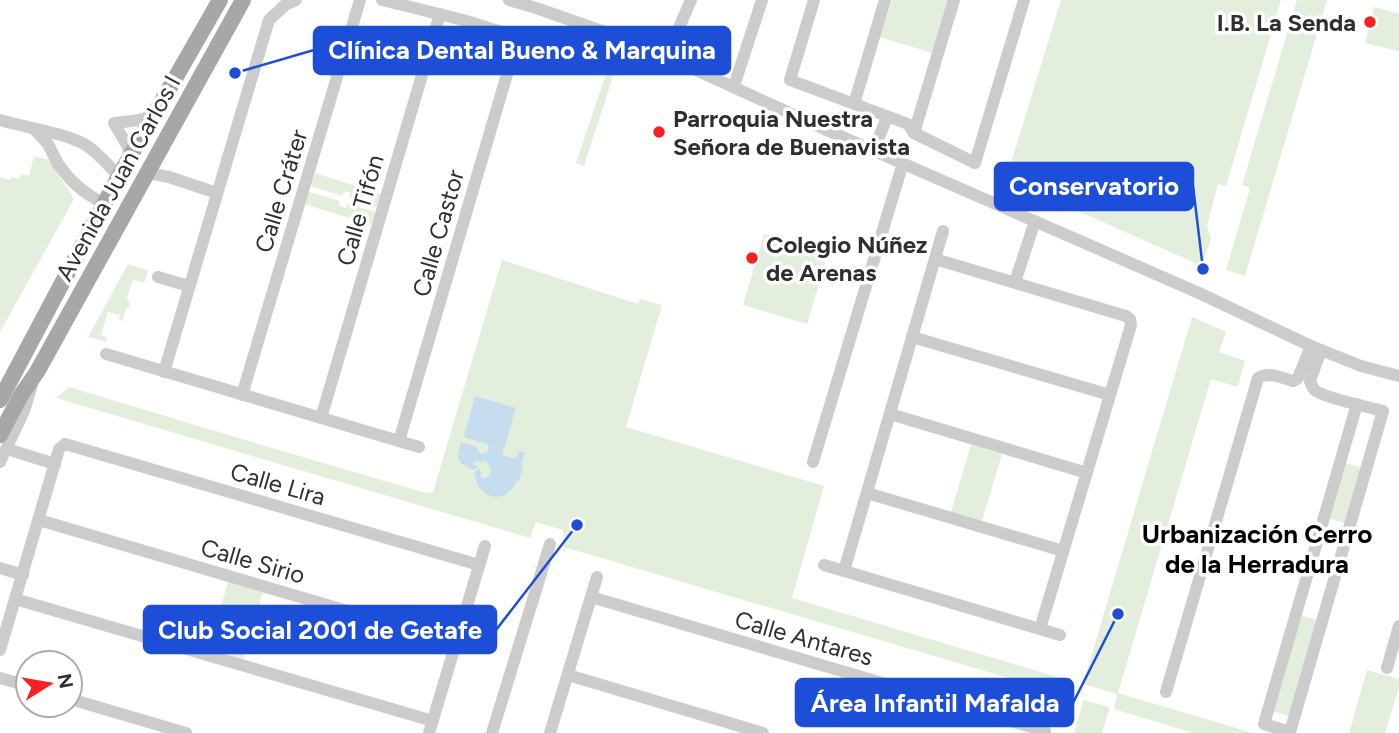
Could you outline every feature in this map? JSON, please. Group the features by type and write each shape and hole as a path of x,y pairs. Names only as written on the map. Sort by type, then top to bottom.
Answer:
{"main road":[{"name":"Avenida Juan Carlos I","path":"0,400 103,204 220,0"},
{"name":"Avenida Juan Carlos I","path":"3,442 21,395 34,378 243,0"}],"street":[{"path":"164,372 269,20 285,5 296,0"},
{"name":"Calle Cráter","path":"242,395 360,0"},
{"path":"382,0 440,14"},
{"path":"509,0 538,4 619,37 1199,293 1316,348 1362,366 1399,376"},
{"path":"678,30 691,0"},
{"path":"734,86 762,0"},
{"path":"814,0 790,80 908,124 915,133 975,163 1024,0"},
{"path":"854,104 885,0"},
{"path":"915,133 954,0"},
{"name":"Calle Castor","path":"399,441 518,37 440,14"},
{"name":"Calle Tifón","path":"321,418 440,14"},
{"name":"Avenida Juan Carlos I","path":"130,156 128,147 114,123 152,116"},
{"path":"874,150 887,117"},
{"path":"0,120 88,146 119,176"},
{"path":"35,130 48,144 58,164 76,184 103,204"},
{"path":"58,164 57,148 65,141 75,140"},
{"path":"813,462 903,163"},
{"path":"147,173 169,177 217,193"},
{"path":"1015,282 1035,220"},
{"path":"844,571 943,231"},
{"path":"935,259 1130,319 1131,324 1041,629"},
{"path":"158,278 189,286"},
{"path":"912,337 1110,395"},
{"path":"1316,348 1310,382 1314,389 1383,411 1290,732 1264,724 1357,404"},
{"path":"1166,692 1258,378 1270,374 1293,381 1298,378 1316,348"},
{"path":"106,354 419,447"},
{"name":"Avenida Juan Carlos I","path":"0,394 14,374"},
{"path":"890,414 1087,473"},
{"name":"Avenida Juan Carlos I","path":"0,462 3,442"},
{"path":"0,650 55,464 3,442"},
{"name":"Calle Lira","path":"55,464 59,449 65,444 479,565"},
{"path":"867,493 1063,551"},
{"name":"Calle Sirio","path":"39,520 456,643"},
{"path":"492,733 550,544"},
{"path":"15,599 431,727 485,546"},
{"path":"824,565 1060,635"},
{"path":"0,568 23,575"},
{"path":"550,733 597,577"},
{"name":"Calle Antares","path":"591,597 1014,728 1045,731"},
{"path":"1387,668 1399,626"},
{"path":"568,675 763,733"},
{"path":"84,703 186,733"}],"green space":[{"path":"892,0 949,0 932,53 880,37"},
{"path":"1061,0 1281,0 1226,186 1218,184 1207,226 1211,239 1202,266 1006,179"},
{"path":"1297,0 1327,0 1245,276 1226,270 1250,188 1242,185"},
{"path":"1374,7 1399,14 1399,51 1365,43"},
{"path":"609,65 616,67 584,166 576,163"},
{"path":"34,156 49,160 74,199 0,332 0,177 10,180 11,177 20,179 21,174 29,176"},
{"path":"315,173 381,194 377,207 349,198 350,193 344,191 342,196 311,186"},
{"path":"309,192 340,201 339,206 346,208 347,204 375,212 371,225 305,204"},
{"path":"764,234 828,253 807,324 743,305"},
{"path":"502,260 638,304 640,299 662,305 626,427 824,486 792,598 1071,681 1066,695 564,547 563,530 536,522 530,538 56,398 69,387 426,493 433,492"},
{"path":"128,264 148,270 144,283 133,280 127,297 130,305 122,321 119,320 120,315 108,312 101,335 107,337 106,342 88,337"},
{"path":"1192,317 1226,332 1219,352 1245,361 1238,387 1211,379 1118,693 1253,733 1193,733 1114,709 1117,694 1083,684"},
{"path":"971,445 1002,454 982,521 951,512"},
{"path":"1345,463 1362,468 1345,523 1328,518"},
{"path":"228,582 263,592 243,659 209,648"},
{"path":"1300,615 1317,620 1289,716 1272,711"},
{"path":"1367,670 1399,679 1399,687 1385,733 1349,733"},
{"path":"1084,700 1110,707 1102,733 1074,733"}],"water":[{"path":"475,396 516,408 502,455 516,459 519,451 525,452 521,465 523,466 519,481 499,497 485,493 476,481 475,471 480,469 484,479 490,475 491,469 486,461 474,462 474,465 479,467 474,470 459,460 461,442 477,447 481,454 487,452 489,445 464,437"}],"place":[{"name":"I.B. La Senda","path":"1370,22"},
{"name":"Clínica Dental Bueno & Marquina","path":"235,73"},
{"name":"Parroquia Nuestra Señora de Buenavista","path":"659,132"},
{"name":"Colegio Núñez de Arenas","path":"752,258"},
{"name":"Conservatorio","path":"1203,269"},
{"name":"Club Social 2001 de Getafe","path":"577,525"},
{"name":"Área Infantil Mafalda","path":"1118,614"}],"district":[{"name":"Urbanización Cerro de la Herradura","path":"1257,549"}]}
